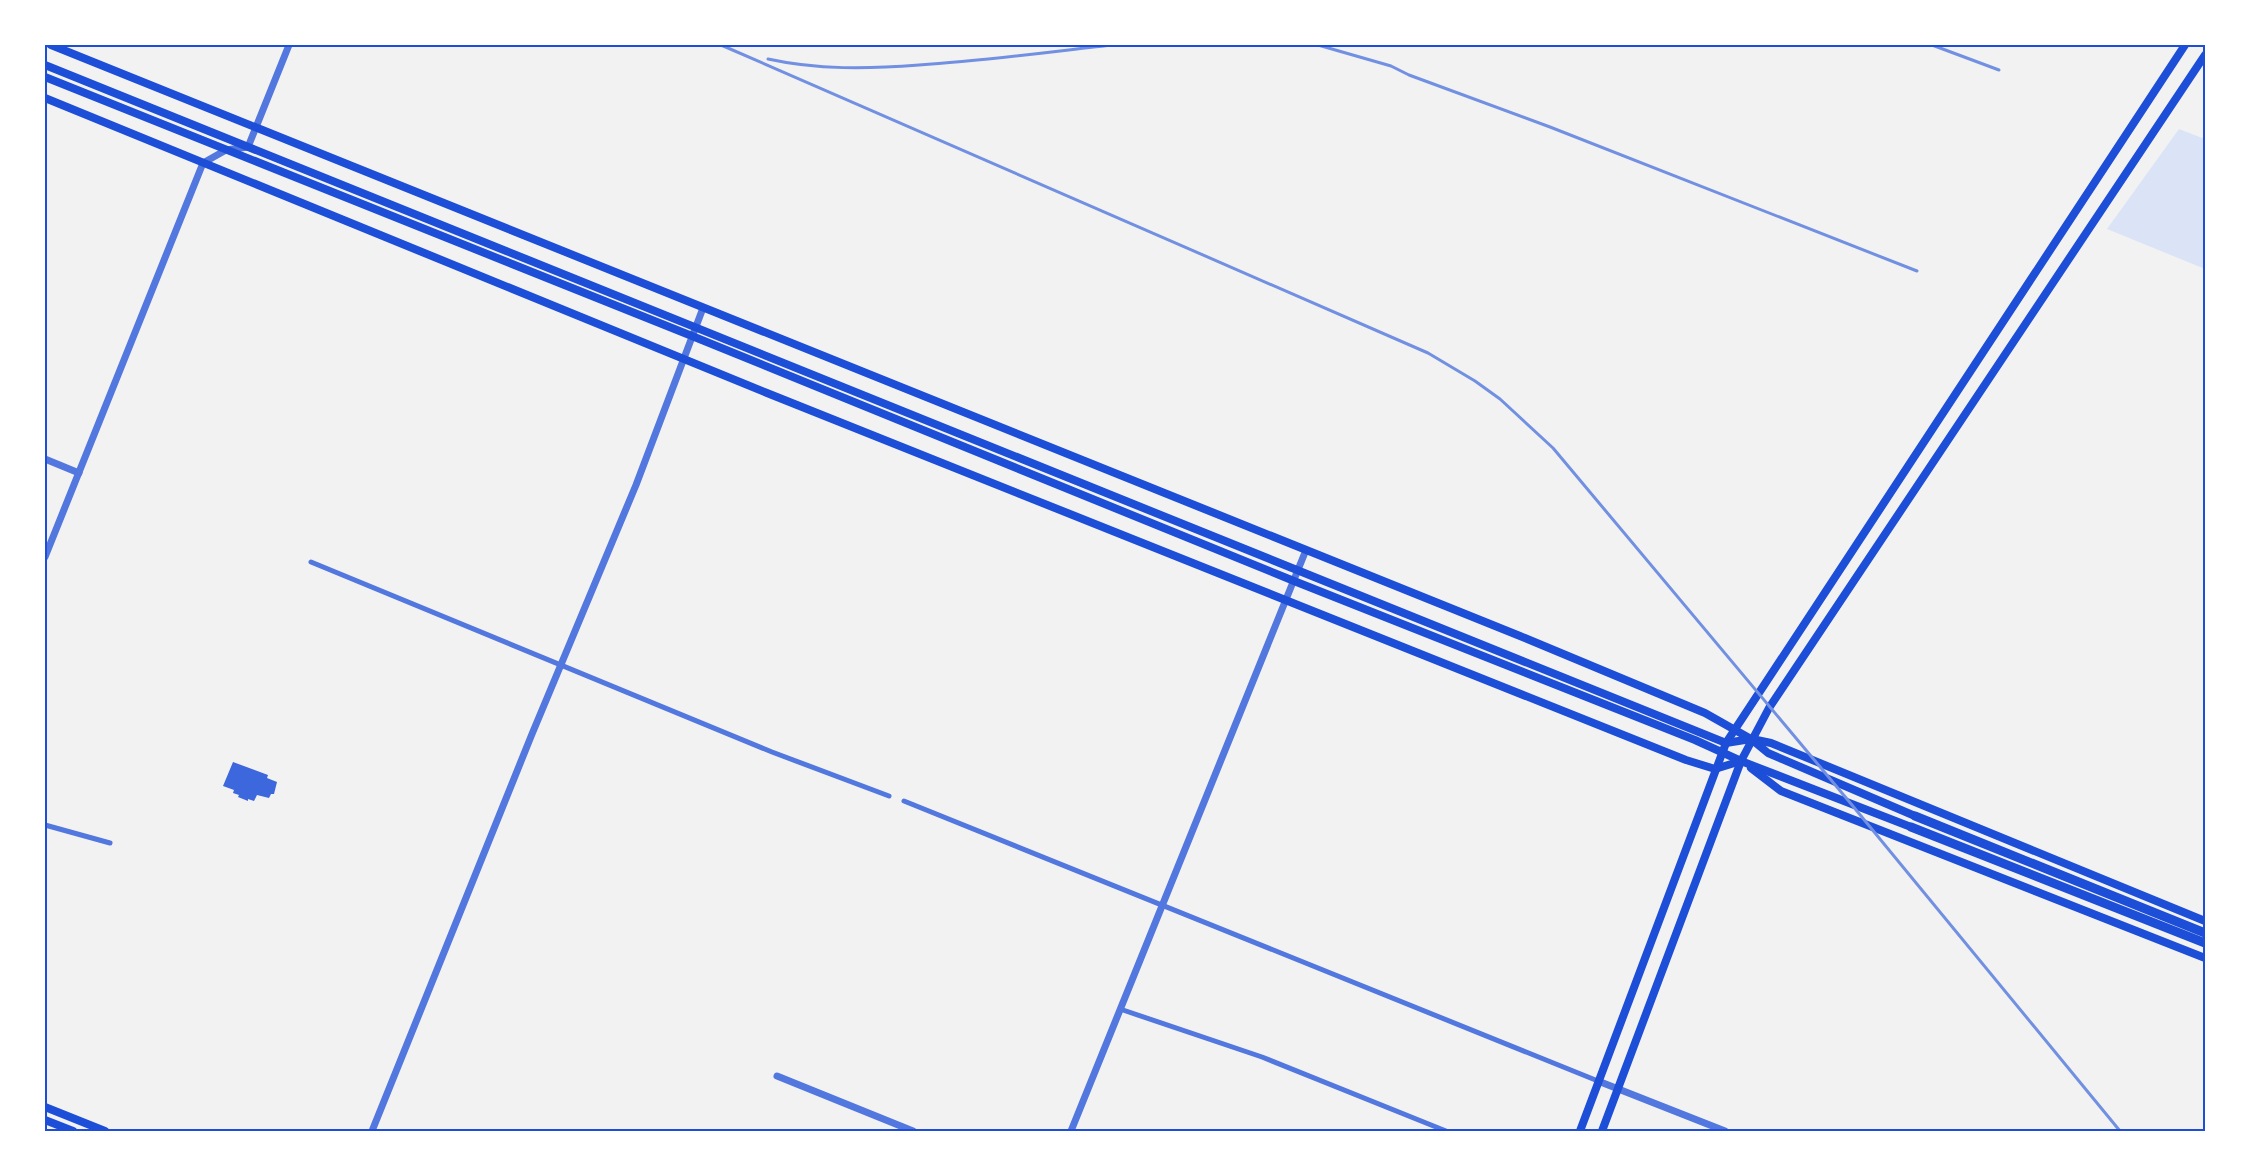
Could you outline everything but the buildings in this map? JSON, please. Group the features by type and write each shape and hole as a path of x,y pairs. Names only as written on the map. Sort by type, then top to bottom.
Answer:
{"highway":[{"path":"1915,816 2205,933"},
{"path":"1911,827 2205,943"}],"main road":[{"path":"51,45 1706,713 1751,739 1768,753 1915,816"},
{"path":"1580,1131 1724,747 2186,45"},
{"path":"1602,1131 1751,739 1769,708 2205,55"},
{"path":"45,65 1294,581 1724,747 1751,739 1772,742 2205,921"},
{"path":"45,77 1298,571 1724,747 1781,790 2205,958"},
{"path":"45,98 683,358 1686,760 1715,769 1741,761 1911,827"},
{"path":"45,1107 105,1131"},
{"path":"45,1120 73,1131"}],"street":[{"path":"45,557 203,163 226,150 248,147 289,45"},
{"path":"372,1131 636,485 703,308"},
{"path":"45,459 79,473"},
{"path":"1071,1131 1306,550"},
{"path":"311,562 772,752 889,796"},
{"path":"904,801 1162,907 1725,1131"},
{"path":"45,825 110,843"},
{"path":"1120,1009 1262,1057 1446,1131"},
{"path":"777,1076 913,1131"}],"shaded area":[{"path":"2179,129 2205,139 2205,269 2107,229"}],"railway":[{"path":"721,45 1428,353 1500,399 1553,448 1852,805 2120,1131"},
{"path":"768,59 824,67 881,67 968,61 1112,45"},
{"path":"1318,45 1391,66 1409,75 1550,127 1917,271"},
{"path":"1932,45 1999,70"}]}
